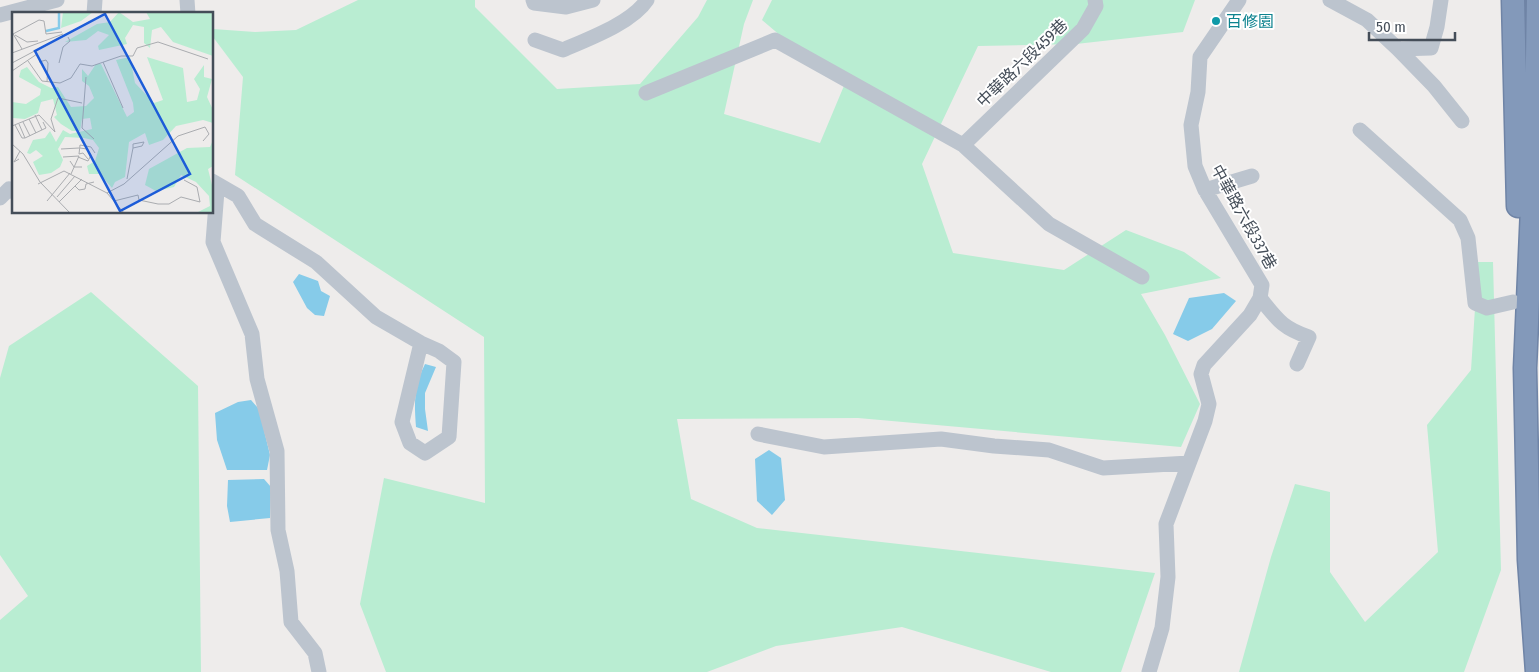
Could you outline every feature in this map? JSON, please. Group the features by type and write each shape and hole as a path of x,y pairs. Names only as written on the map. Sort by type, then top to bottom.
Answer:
{"highway":[{"path":"1513,0 1518,238 1525,368 1529,550 1537,672"},
{"path":"1520,296 1536,117 1538,0"}],"street":[{"path":"0,15 57,0"},
{"path":"532,0 534,3 566,6 593,0"},
{"path":"535,40 563,50 602,34 641,9 647,0"},
{"name":"中華路六段459巷","path":"963,145 1082,28 1096,6 1095,0"},
{"name":"中華路六段337巷","path":"1239,0 1200,57 1198,92 1191,126 1196,166 1205,190 1262,286 1260,298"},
{"path":"1330,0 1367,20 1434,86 1462,121"},
{"path":"1398,49 1431,48 1437,27 1441,0"},
{"path":"646,93 775,40 963,145 1049,224 1142,277"},
{"path":"1360,130 1460,220 1468,238 1475,303 1487,308 1520,296"},
{"path":"1205,190 1252,176"},
{"path":"214,183 238,196 255,224 316,262 376,316 420,343 439,351 454,362 449,437 425,453 410,443 402,422 420,343"},
{"path":"214,186 217,192 213,242 252,334 257,379 277,451 278,530 287,571 291,622 315,653 319,672"},
{"path":"0,198 9,189 12,191"},
{"path":"1150,672 1162,628 1168,576 1166,524 1205,421 1209,404 1201,374 1204,365 1250,315 1260,298 1281,324 1292,331 1309,337 1297,364"},
{"path":"758,434 824,447 941,439 994,446 1049,450 1103,468 1189,463"}],"green space":[{"path":"358,0 475,0 475,7 557,89 640,84 698,17 707,0 753,0 744,24 724,114 820,143 846,81 808,59 762,20 772,0 1195,0 1183,32 1076,44 978,46 922,164 953,253 1064,270 1126,230 1184,252 1221,278 1141,294 1165,335 1200,404 1181,447 858,418 677,419 691,499 757,528 1155,573 1121,672 1051,672 902,627 776,646 707,672 386,672 360,604 384,478 485,503 484,337 235,175 243,77 214,38 214,29 255,32 296,30"},
{"path":"1478,262 1493,262 1501,570 1464,672 1239,672 1271,557 1295,484 1330,492 1330,572 1365,622 1438,552 1427,425 1471,370"},
{"path":"91,292 198,386 201,672 0,672 0,620 28,596 0,555 0,378 9,346"}],"water":[{"path":"299,274 318,281 321,291 330,296 324,316 315,315 307,308 293,282"},
{"path":"1224,293 1236,301 1212,329 1188,341 1173,334 1189,298"},
{"path":"425,364 436,367 425,393 428,431 416,427 415,418 417,387"},
{"path":"251,400 259,409 270,455 267,470 227,470 217,440 215,413 238,402"},
{"path":"769,450 781,458 785,500 772,515 757,501 755,459"},
{"path":"264,479 271,487 270,518 230,522 227,506 228,480"}],"place":[{"name":"百修園","path":"1216,21"}]}
